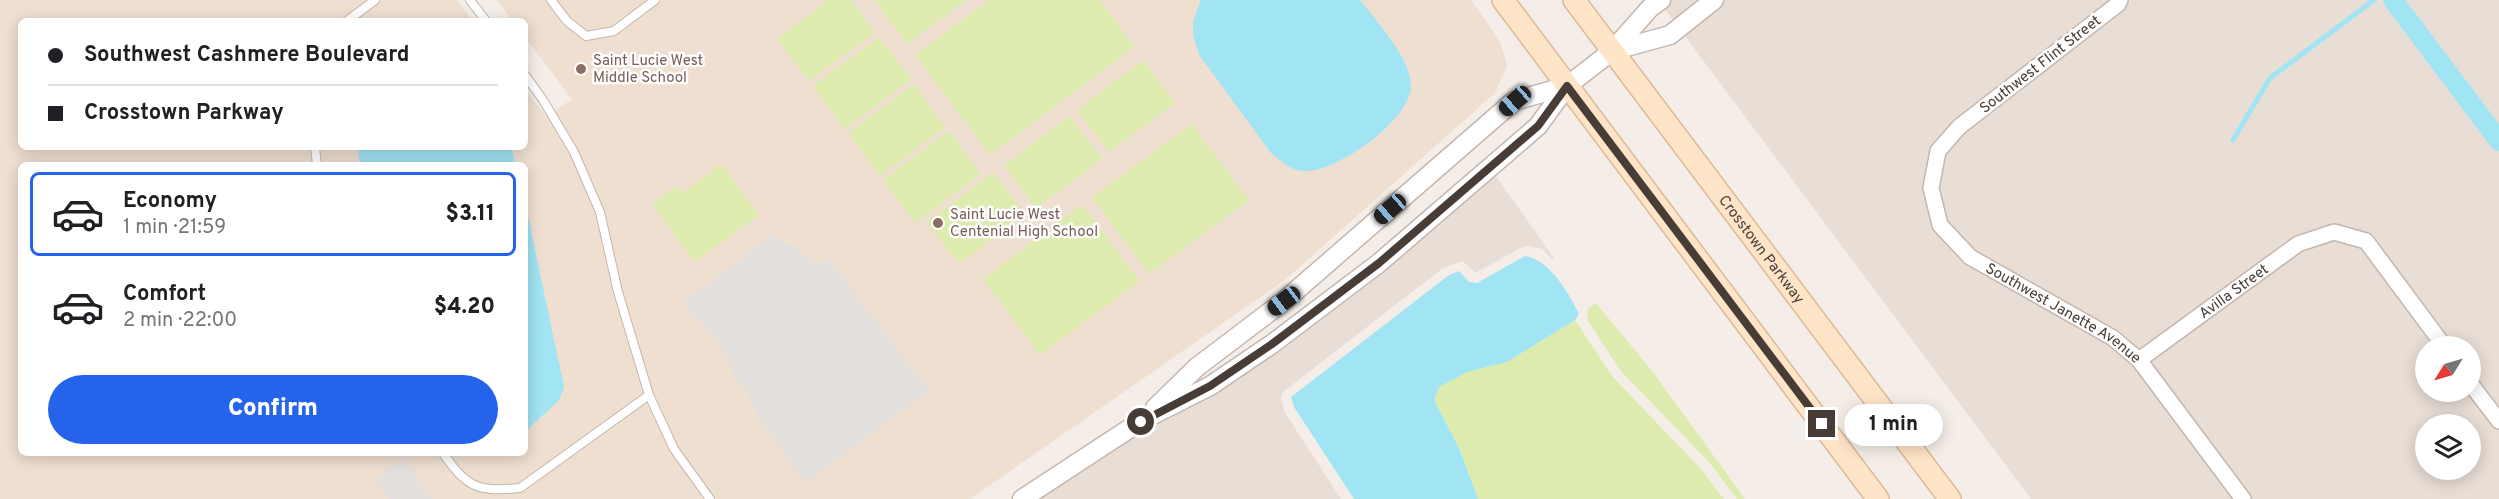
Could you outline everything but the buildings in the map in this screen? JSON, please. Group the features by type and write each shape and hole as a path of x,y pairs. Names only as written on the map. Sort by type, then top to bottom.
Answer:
{"main road":[{"path":"1503,0 1878,499"},
{"name":"Crosstown Parkway","path":"1574,0 1950,499"}],"street":[{"path":"1022,499 1141,422 1210,386 1272,344 1379,263 1538,126 1567,86 1612,51 1650,8 1661,0"},
{"path":"1612,51 1670,35 1714,0"},
{"name":"Southwest Flint Street","path":"1959,127 2118,4 2120,0"},
{"path":"1141,422 1197,367 1284,301 1515,101 1567,86"},
{"name":"Southwest Janette Avenue","path":"1959,127 1938,151 1931,188 1940,225 1970,257 2113,338 2139,360 2243,499"},
{"name":"Avilla Street","path":"2139,360 2298,244 2334,232 2366,241 2437,336"},
{"path":"2481,397 2499,421"}],"lane":[{"path":"351,18 375,0"},
{"path":"470,0 484,18"},
{"path":"551,0 567,21 586,36 614,31 656,0"},
{"path":"528,79 543,100 573,152 600,212 618,292 650,395 674,449 710,499"},
{"path":"446,456 470,484 494,491 520,488 650,395"}],"shaded area":[{"name":"Saint Lucie West Centenial High School","path":"0,0 457,0 471,18 18,18 18,150 528,150 528,93 547,117 572,99 528,41 528,18 511,18 497,0 1471,0 1500,41 1507,66 1495,93 1285,280 970,499 0,499"},
{"path":"1658,0 2499,0 2499,499 2031,499"},
{"path":"1495,175 1554,258 1552,259 1542,249 1527,246 1476,273 1462,261 1443,268 1283,392 1281,398 1284,411 1341,499 1039,499 1147,429 1215,394 1277,352 1385,270"},
{"path":"774,234 780,243 789,244 808,257 816,267 828,259 929,390 805,483 760,421 748,393 734,375 723,348 683,302"},
{"path":"403,459 432,499 389,499 375,480"}],"green space":[{"path":"829,0 851,0 875,32 809,81 777,39"},
{"path":"875,0 966,0 907,44"},
{"path":"990,0 1100,0 1134,47 990,155 915,55"},
{"path":"879,37 911,79 845,129 813,86"},
{"path":"1143,60 1175,103 1109,152 1077,110"},
{"path":"914,84 945,127 880,176 848,133"},
{"path":"1070,116 1102,159 1036,208 1004,165"},
{"path":"1192,124 1249,200 1149,274 1092,197"},
{"path":"949,131 981,174 915,223 883,180"},
{"path":"721,164 759,215 695,262 652,204 676,186 682,193"},
{"path":"993,172 1025,215 959,264 927,222"},
{"path":"1082,205 1140,281 1040,355 983,279"},
{"path":"1596,303 1652,371 1745,499 1737,499 1709,462 1620,370 1587,319 1588,309"},
{"path":"1575,320 1612,376 1700,468 1724,499 1478,499 1459,448 1434,400 1439,387 1467,372 1507,362"}],"water":[{"path":"1201,0 1360,0 1392,40 1405,64 1411,86 1408,100 1385,129 1351,155 1316,170 1293,169 1271,153 1200,56 1193,28"},
{"path":"358,150 512,150 515,162 360,162"},
{"path":"528,216 564,387 559,400 528,429"},
{"path":"1525,256 1534,258 1550,270 1570,296 1579,314 1575,320 1507,362 1467,372 1439,387 1434,400 1459,448 1478,499 1354,499 1294,407 1291,397 1449,275 1459,271 1469,282 1477,283"}],"waterway":[{"path":"2233,140 2270,78 2374,0"},
{"path":"2393,0 2499,141"}],"place":[{"name":"Saint Lucie West Middle School","path":"581,69"},
{"name":"Saint Lucie West Centenial High School","path":"938,223"}],"route":[{"path":"1141,422 1210,386 1272,344 1379,263 1538,126 1567,86 1822,424"}]}
